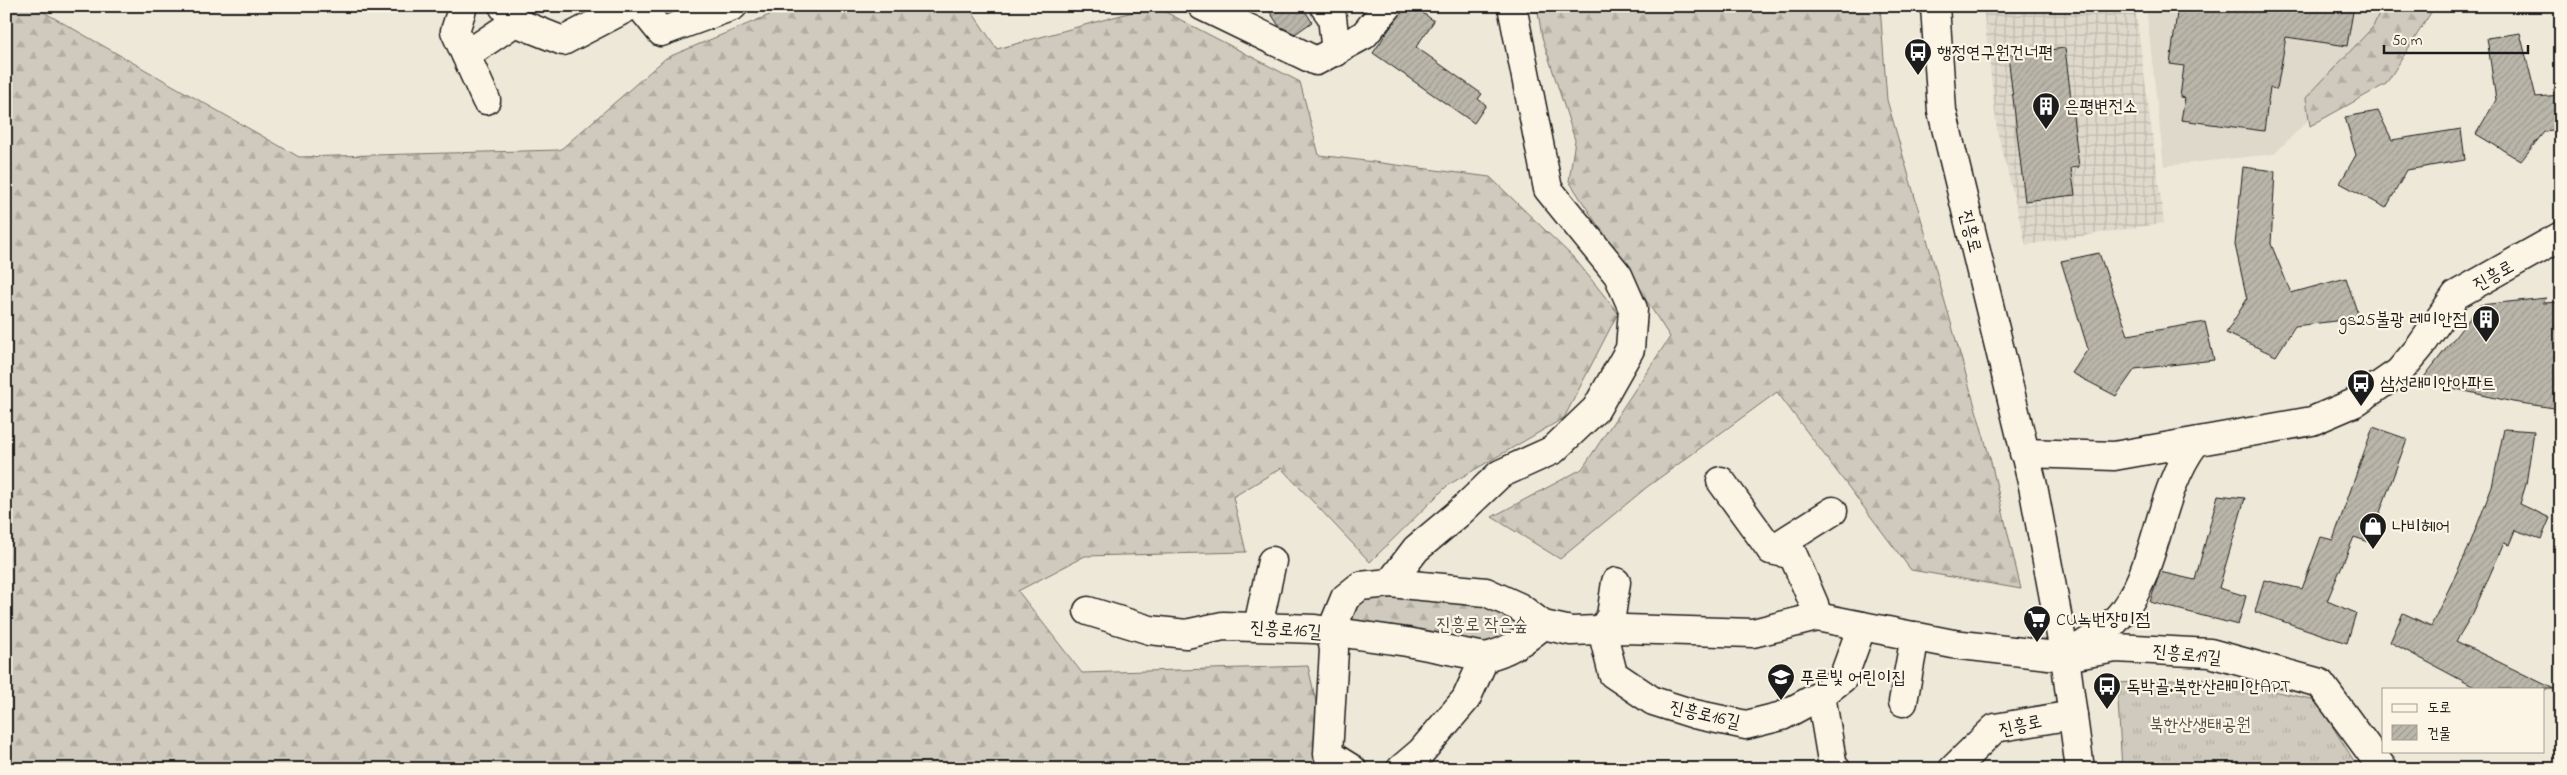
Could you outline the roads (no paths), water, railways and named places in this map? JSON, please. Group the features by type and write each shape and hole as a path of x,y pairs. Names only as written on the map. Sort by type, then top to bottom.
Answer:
{"street":[{"path":"463,6 455,31 486,100"},
{"path":"466,55 509,14 563,40 630,6"},
{"path":"640,6 660,32 733,6"},
{"path":"1202,6 1316,61 1371,40 1388,6"},
{"path":"1324,6 1332,17 1336,52"},
{"path":"1390,583 1416,549 1459,513 1500,474 1553,450 1596,409 1630,349 1633,309 1618,275 1548,189 1512,6"},
{"name":"진흥로","path":"1936,6 1942,111 2033,486 2065,657 2080,769"},
{"name":"진흥로","path":"2024,453 2114,456 2312,421 2354,403 2399,372 2420,347 2456,296 2555,247"},
{"path":"1352,769 1328,754 1334,650 1331,632 1345,598 1360,586 1390,583 1486,592 1519,606 1542,625 1571,631 1753,633 1817,617 1953,644 2065,657 2114,622 2132,596 2155,538 2167,498 2181,466 2195,443"},
{"path":"1721,481 1771,550 1793,555 1814,604 1817,617"},
{"path":"1771,550 1833,511"},
{"path":"1258,626 1272,561"},
{"path":"1602,630 1611,616 1616,582"},
{"name":"진흥로16길","path":"1088,611 1150,630 1186,634 1223,626 1258,626 1331,632 1408,642 1485,657 1502,653 1525,640 1542,625"},
{"name":"진흥로16길","path":"1602,630 1613,674 1653,701 1694,714 1746,725 1782,716 1821,696 1842,678 1862,626"},
{"path":"1903,702 1915,636"},
{"name":"진흥로19길","path":"2065,657 2116,648 2210,653 2320,683 2383,769"},
{"path":"1400,769 1421,752 1466,699 1485,657"},
{"path":"1821,696 1833,767 1836,769"},
{"name":"진흥로","path":"1953,769 1995,728 2073,715"}],"place":[{"name":"행정연구원건너편","path":"1918,76"},
{"name":"은평변전소","path":"2046,130"},
{"name":"gs25불광 레미안점","path":"2486,343"},
{"name":"삼성래미안아파트","path":"2361,407"},
{"name":"나비헤어","path":"2373,550"},
{"name":"CU녹번장미점","path":"2037,643"},
{"name":"푸른빛 어린이집","path":"1781,701"},
{"name":"독박골.북한산래미안APT","path":"2107,710"}],"park label":[{"name":"진흥로 작은숲","path":"1482,624"},
{"name":"북한산생태공원","path":"2200,724"}]}
